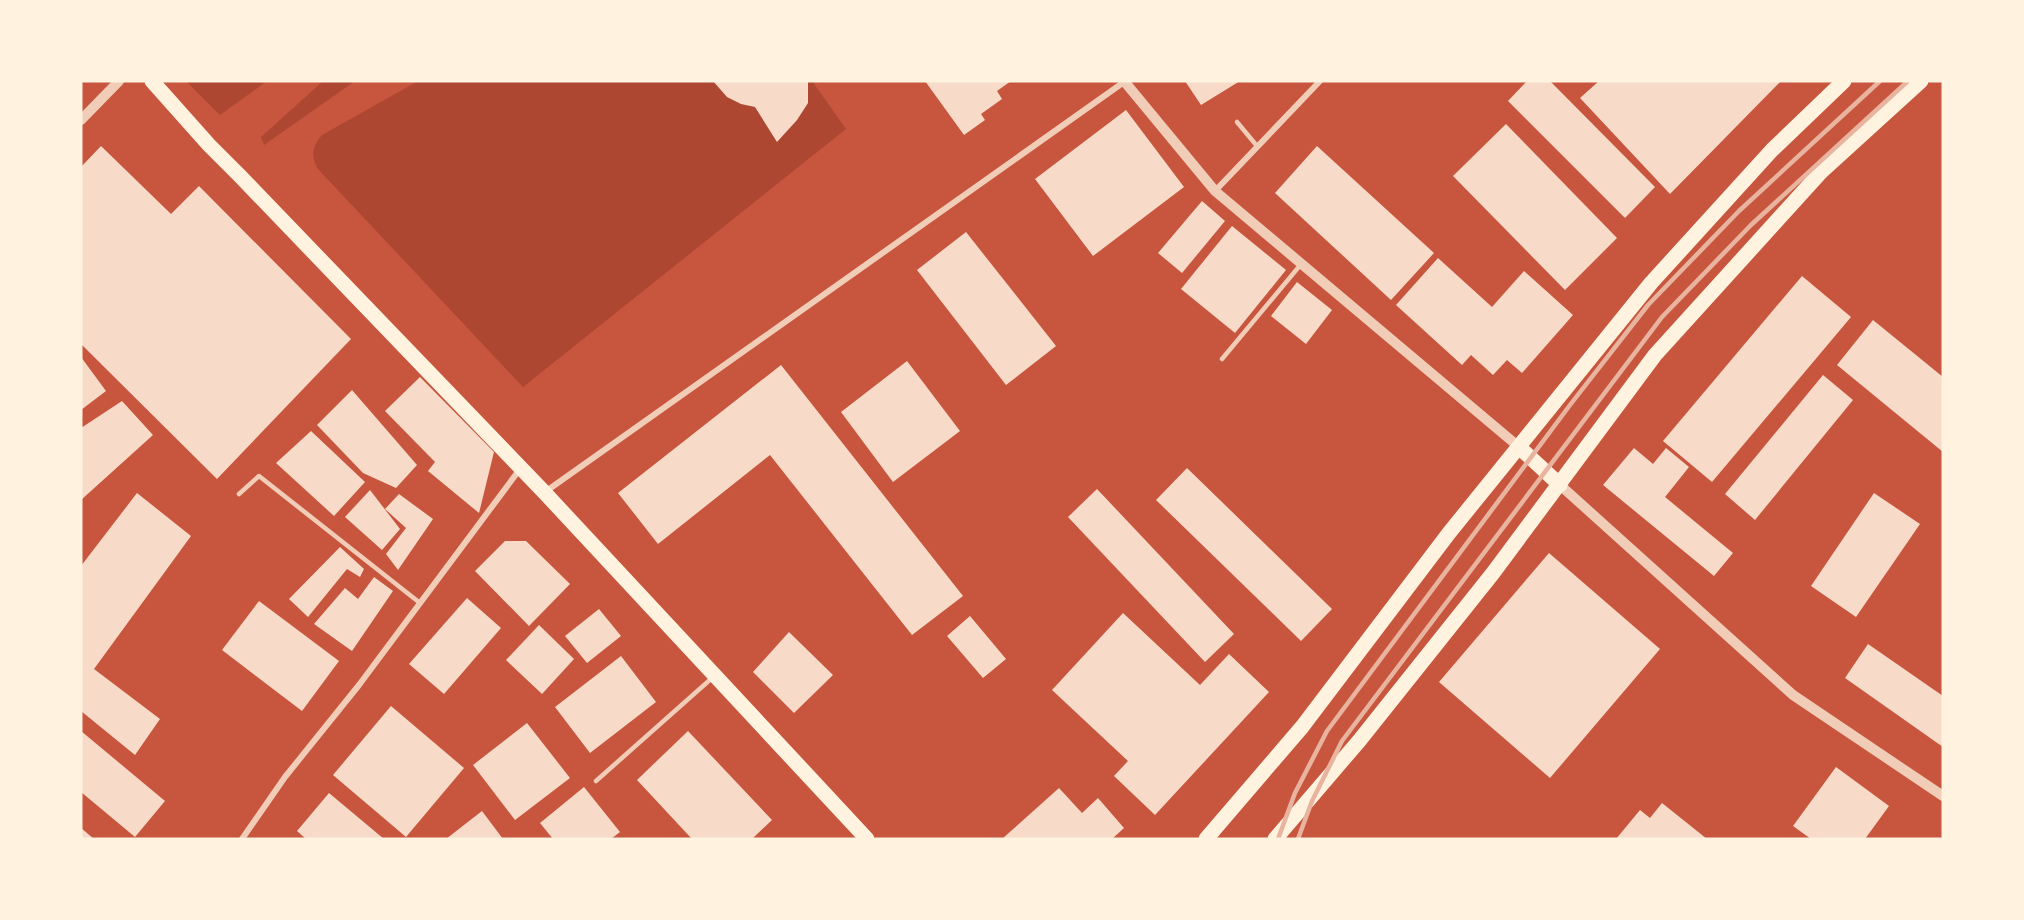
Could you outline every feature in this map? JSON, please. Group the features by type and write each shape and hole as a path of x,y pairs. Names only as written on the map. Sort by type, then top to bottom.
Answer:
{"main road":[{"path":"152,81 209,146 544,492 867,839"},
{"path":"1206,839 1302,727 1449,533 1651,283 1772,150 1844,81"},
{"path":"1275,839 1366,732 1493,573 1655,355 1821,172 1921,81"},
{"path":"1519,447 1560,485"}],"street":[{"path":"81,120 119,81"},
{"path":"544,492 1124,81 1215,191 1519,447"},
{"path":"1215,191 1320,81"},
{"path":"242,839 285,777 359,685 520,468"},
{"path":"1560,485 1793,695 1943,796"}],"lane":[{"path":"1237,122 1257,146"},
{"path":"1222,359 1302,263"},
{"path":"239,494 259,476 420,603"},
{"path":"597,781 714,676"}],"shaded area":[{"path":"186,81 267,81 220,115"},
{"path":"323,81 355,81 264,145 261,137"},
{"path":"418,81 812,81 846,129 523,387 317,168 315,163 313,155 316,143 322,135"}],"building":[{"path":"713,81 808,81 808,103 797,120 777,142 755,107 741,104 727,97"},
{"path":"925,81 1011,81 997,91 1002,99 981,114 985,120 964,135"},
{"path":"1185,81 1240,81 1201,105"},
{"path":"1527,81 1550,81 1655,187 1625,218 1508,101"},
{"path":"1599,81 1781,81 1670,194 1580,98"},
{"path":"1126,110 1184,187 1093,256 1035,179"},
{"path":"1506,124 1617,238 1565,290 1453,176"},
{"path":"101,146 171,214 199,186 351,339 217,479 81,344 81,167"},
{"path":"1317,146 1434,253 1391,300 1275,193"},
{"path":"1202,201 1225,221 1182,273 1158,253"},
{"path":"1232,226 1286,270 1235,333 1181,289"},
{"path":"966,232 1056,346 1006,385 917,270"},
{"path":"1438,258 1492,307 1524,271 1573,315 1522,373 1507,360 1493,375 1471,355 1462,365 1396,305"},
{"path":"1802,276 1851,317 1712,482 1663,441"},
{"path":"1297,282 1332,310 1306,344 1271,316"},
{"path":"1873,320 1943,377 1943,452 1837,365"},
{"path":"81,357 106,391 81,410"},
{"path":"907,361 960,431 893,482 841,412"},
{"path":"781,365 963,596 912,635 770,455 658,544 618,493"},
{"path":"1823,375 1853,400 1755,520 1725,494"},
{"path":"420,377 494,452 479,513 428,471 435,462 385,411"},
{"path":"352,390 417,465 396,488 363,473 317,425"},
{"path":"122,401 153,435 81,500 81,428"},
{"path":"311,431 365,482 334,516 276,463"},
{"path":"1634,448 1653,464 1666,448 1689,467 1665,497 1733,553 1714,576 1603,485"},
{"path":"1187,468 1332,609 1301,641 1156,500"},
{"path":"1097,489 1234,634 1205,662 1068,517"},
{"path":"370,490 400,529 382,550 345,517"},
{"path":"137,493 191,536 94,669 160,719 135,755 81,711 81,566"},
{"path":"1874,493 1920,524 1856,617 1811,586"},
{"path":"399,494 433,519 398,570 386,554 406,528 385,509"},
{"path":"505,541 526,541 570,584 529,626 475,571"},
{"path":"340,547 364,569 360,577 347,569 308,617 289,599"},
{"path":"1549,553 1660,649 1550,778 1439,682"},
{"path":"374,577 393,591 352,651 314,624 345,588 358,599"},
{"path":"467,598 501,628 444,694 409,664"},
{"path":"259,601 339,661 302,711 222,650"},
{"path":"599,609 621,636 587,663 565,636"},
{"path":"1123,613 1200,685 1229,654 1269,692 1155,815 1114,776 1128,761 1052,690"},
{"path":"970,616 1006,659 983,678 947,636"},
{"path":"539,625 574,659 542,694 506,660"},
{"path":"789,632 833,675 794,713 753,672"},
{"path":"1868,644 1943,696 1943,747 1845,678"},
{"path":"621,656 656,702 590,753 555,707"},
{"path":"391,706 464,768 406,837 333,775"},
{"path":"527,723 570,778 515,820 473,765"},
{"path":"81,731 165,801 135,837 81,792"},
{"path":"688,731 772,820 752,839 692,839 637,780"},
{"path":"1836,767 1889,806 1865,839 1811,839 1793,826"},
{"path":"584,787 620,832 611,839 553,839 540,823"},
{"path":"1059,788 1082,813 1098,798 1124,828 1112,839 1002,839"},
{"path":"329,793 384,839 306,839 297,831"},
{"path":"1662,803 1707,839 1616,839 1640,810 1650,818"},
{"path":"482,811 503,839 446,839"},
{"path":"81,828 94,839 81,839"}],"railway":[{"path":"1278,839 1295,793 1327,731 1570,405 1648,305 1739,211 1880,81"},
{"path":"1298,839 1312,801 1342,741 1662,317 1751,225 1908,81"}]}
